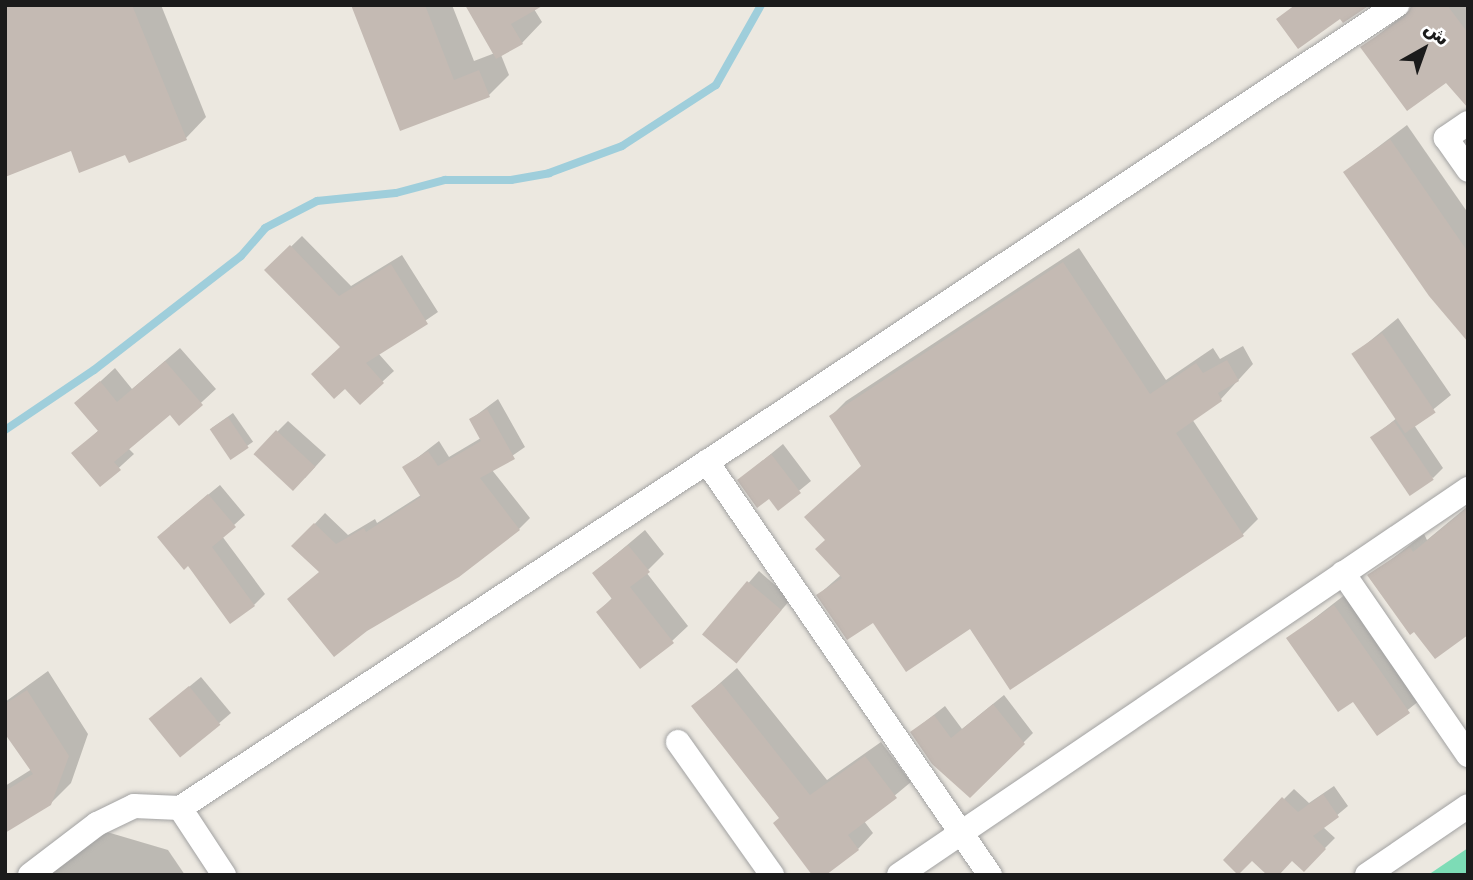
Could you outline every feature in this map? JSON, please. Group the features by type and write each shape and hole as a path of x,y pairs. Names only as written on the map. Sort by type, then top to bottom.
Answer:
{"street":[{"path":"30,875 97,824 134,806 180,808 707,463 1397,5"},
{"path":"1468,123 1446,138 1468,170"},
{"path":"707,463 990,875"},
{"path":"899,875 1468,489"},
{"path":"1343,573 1468,755"},
{"path":"678,742 772,875"},
{"path":"1367,875 1468,806"},
{"path":"180,808 224,875"}],"green space":[{"path":"1468,848 1468,875 1428,875"}],"building":[{"path":"5,5 132,5 187,140 129,163 125,155 79,173 71,151 5,177"},
{"path":"351,5 425,5 454,80 479,70 490,97 400,131"},
{"path":"465,5 544,5 511,24 523,44 496,59"},
{"path":"1295,5 1370,5 1343,23 1340,19 1298,49 1276,19"},
{"path":"1412,5 1447,5 1468,33 1468,108 1446,83 1407,111 1360,47 1405,17"},
{"path":"1390,139 1468,252 1468,342 1429,296 1343,172"},
{"path":"290,245 339,296 391,264 428,324 366,363 384,383 360,405 345,389 334,399 311,374 340,347 264,270"},
{"path":"1063,262 1150,394 1196,363 1203,373 1227,360 1239,381 1218,393 1222,401 1176,433 1244,536 1010,690 970,629 906,672 873,623 847,640 816,595 842,578 815,549 825,540 804,517 861,466 829,416"},
{"path":"1382,333 1436,413 1405,433 1351,354"},
{"path":"165,361 203,405 179,426 170,415 114,462 121,470 100,487 71,453 98,431 74,403 100,381 117,402"},
{"path":"487,409 515,459 480,478 520,530 459,577 367,631 334,657 287,599 319,572 291,546 314,523 336,544 364,528 366,532 421,497 402,467 428,451 438,466 481,441 469,419"},
{"path":"228,417 249,448 230,460 210,429"},
{"path":"1394,421 1434,480 1410,496 1370,437"},
{"path":"276,430 315,467 293,491 253,454"},
{"path":"771,454 801,493 778,511 769,499 757,508 737,480"},
{"path":"208,494 236,527 212,547 255,606 230,624 188,566 184,570 157,537"},
{"path":"1468,507 1468,635 1435,659 1414,632 1410,635 1367,575 1410,547 1413,552"},
{"path":"628,545 650,572 630,587 674,643 640,669 596,612 612,599 592,573"},
{"path":"747,581 781,610 736,664 702,635"},
{"path":"1334,605 1410,713 1377,736 1353,702 1338,712 1286,638"},
{"path":"721,683 810,795 865,756 897,798 848,835 859,850 826,875 812,875 773,823 779,818 691,706"},
{"path":"189,686 220,725 180,758 149,719"},
{"path":"27,690 69,756 51,805 5,833 5,791 33,774 5,734 5,704"},
{"path":"993,704 1025,744 970,798 932,764 910,732 934,715 951,738"},
{"path":"1323,794 1339,817 1313,836 1326,849 1304,872 1292,861 1279,875 1267,875 1252,861 1238,875 1223,860 1282,797 1298,812"}],"waterway":[{"path":"5,430 94,370 241,256 265,228 317,201 396,193 445,180 511,180 549,173 622,146 716,85 761,5"}]}
